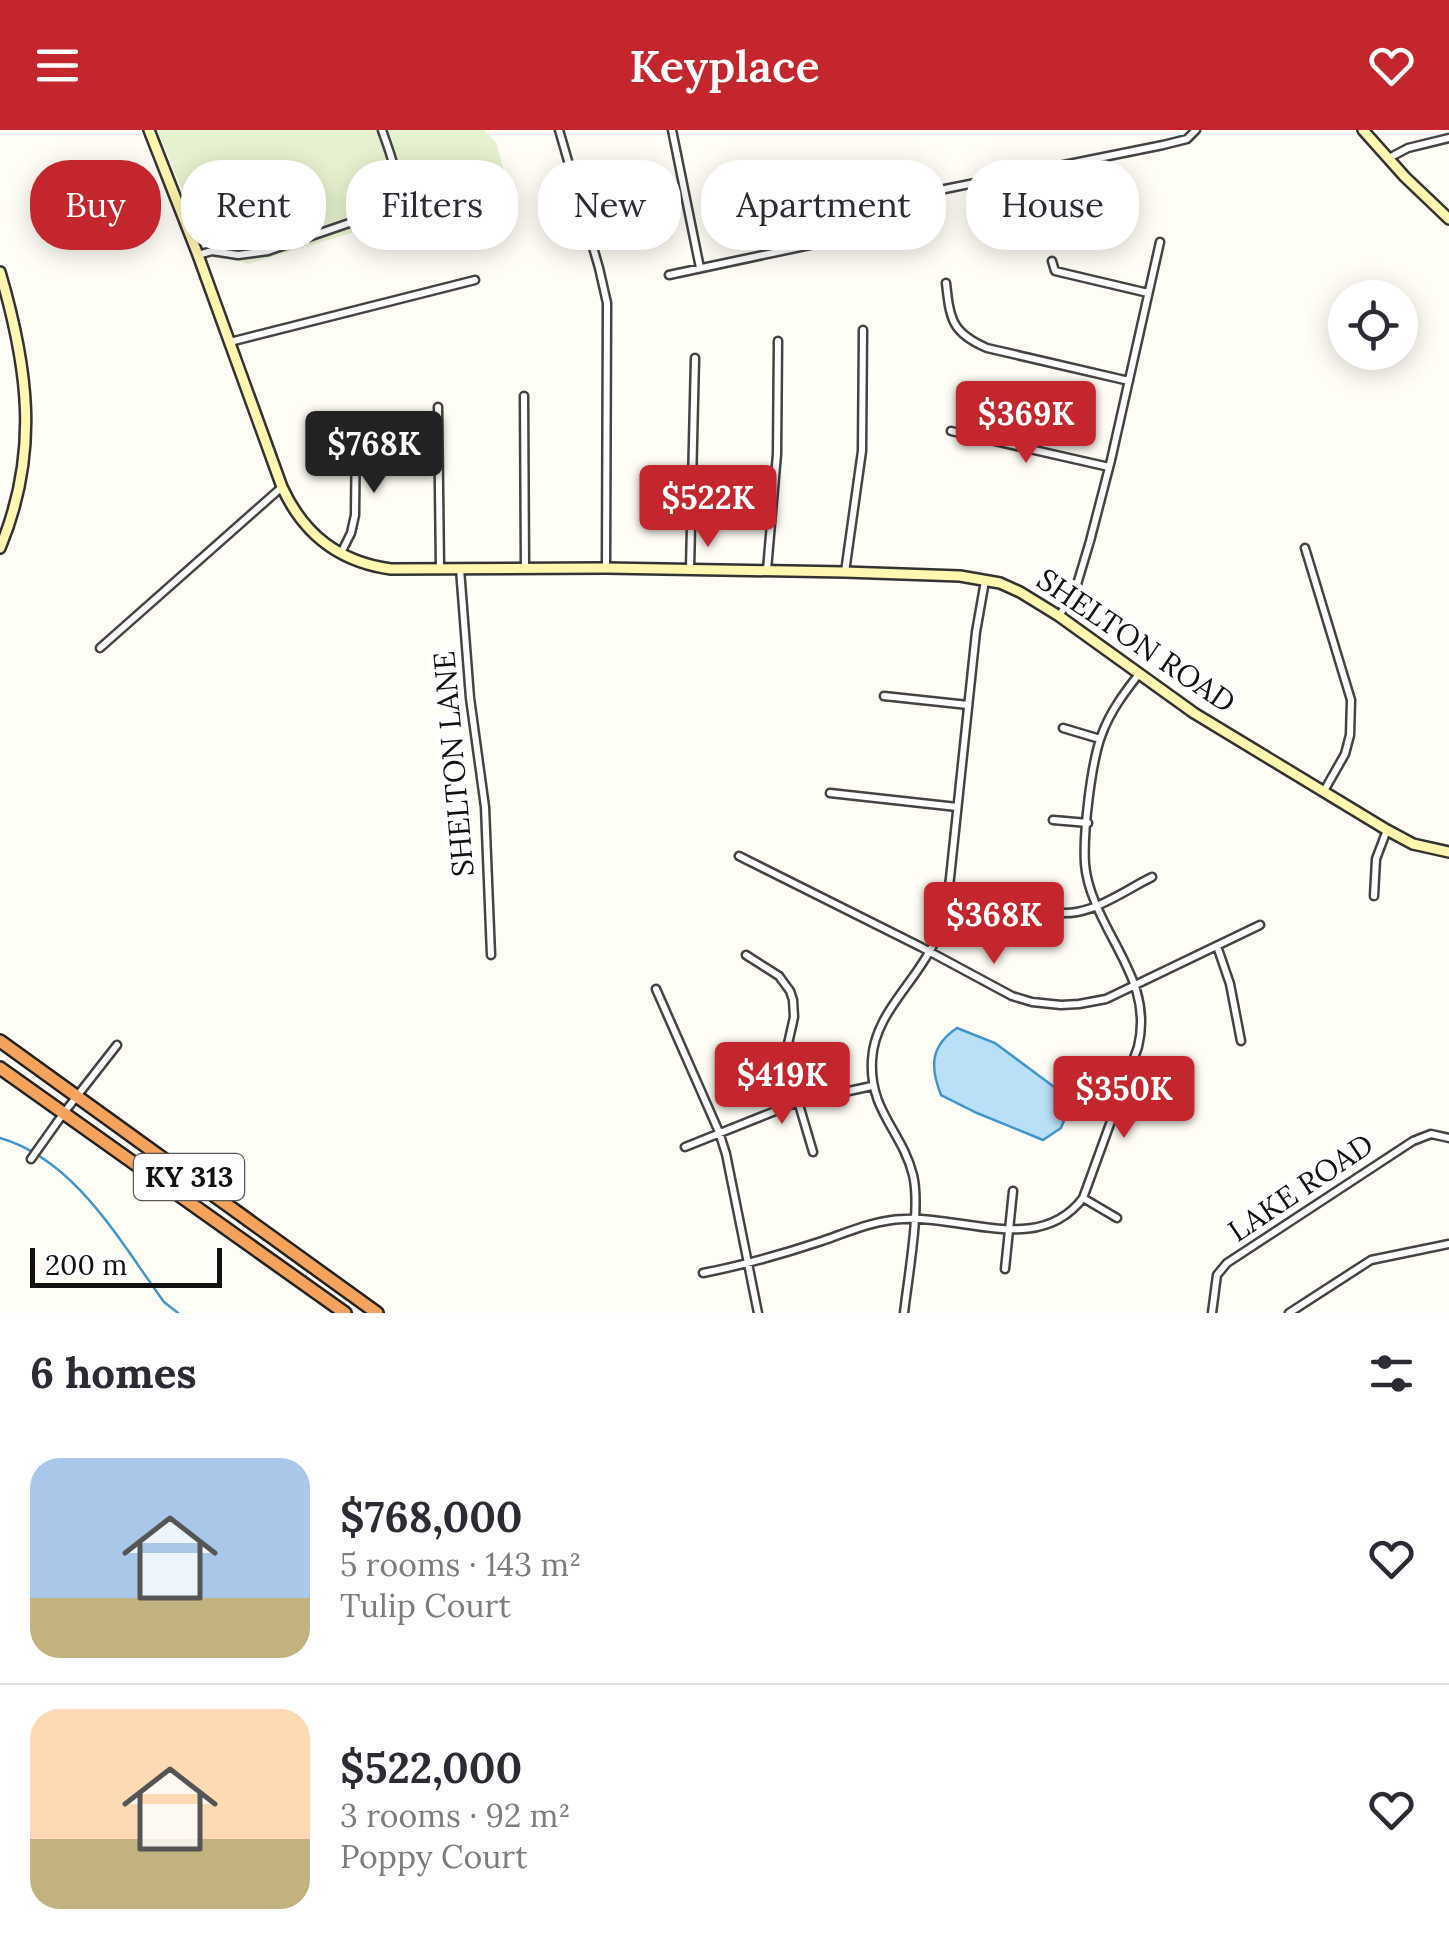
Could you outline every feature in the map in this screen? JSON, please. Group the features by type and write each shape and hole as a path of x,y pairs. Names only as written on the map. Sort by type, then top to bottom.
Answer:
{"highway":[{"name":"KY 313","path":"0,1040 377,1313"},
{"name":"KY 313","path":"0,1068 345,1313"}],"street":[{"name":"SHELTON ROAD","path":"149,130 282,487 311,531 340,554 384,568 767,570 986,580 1011,587 1058,616 1194,713 1388,830 1413,844 1449,852"},
{"path":"198,255 212,250 238,255 268,251 387,210 395,198 397,180 382,130"},
{"path":"559,130 607,302 606,568"},
{"path":"672,130 700,268"},
{"path":"669,275 890,228 901,222 920,195 1163,145 1187,139 1196,130"},
{"path":"1363,130 1449,219"},
{"path":"1388,159 1408,148 1449,138"},
{"path":"1058,616 1074,590 1110,467 1160,242"},
{"path":"1052,261 1055,271 1148,293"},
{"path":"0,272 26,386 26,441 17,499 0,548"},
{"path":"229,342 476,280"},
{"path":"946,283 948,306 957,331 972,342 1129,380"},
{"path":"0,290 16,332"},
{"path":"845,572 862,451 863,330"},
{"path":"767,570 777,454 778,341"},
{"path":"690,569 695,358"},
{"path":"524,396 525,568"},
{"path":"438,408 440,568"},
{"path":"340,554 355,516 356,426"},
{"path":"951,430 1110,467"},
{"path":"100,648 282,487"},
{"path":"1305,548 1351,700 1345,754 1324,791"},
{"name":"SHELTON LANE","path":"460,568 470,698 485,806 491,955"},
{"path":"904,1313 915,1186 872,1086 873,1049 880,1027 930,952 947,902 986,580"},
{"path":"704,1272 748,1264 901,1218 1033,1229 1066,1215 1083,1198 1138,1047 1142,1009 1136,986 1096,906 1085,866 1100,739 1116,705 1138,674"},
{"path":"884,696 968,705"},
{"path":"1063,728 1100,739"},
{"path":"830,792 957,807"},
{"path":"1053,820 1088,822"},
{"path":"1374,896 1376,859 1388,830"},
{"path":"740,856 1002,992 1042,1004 1088,1003 1114,996 1260,925"},
{"path":"1047,910 1073,913 1096,906 1152,877"},
{"path":"1217,946 1230,984 1241,1041"},
{"path":"746,955 779,976 794,1000 786,1057 813,1152"},
{"path":"656,989 726,1154 758,1313"},
{"path":"32,1160 118,1045"},
{"path":"685,1147 798,1102 872,1086"},
{"name":"LAKE ROAD","path":"1212,1313 1218,1275 1228,1264 1413,1140 1432,1134 1449,1138"},
{"path":"1005,1269 1013,1191"},
{"path":"1083,1198 1117,1218"},
{"path":"1289,1313 1371,1260 1449,1244"}],"green space":[{"path":"157,130 484,130 496,142 501,160 346,160 346,235 326,241 326,160 181,160 181,187"},
{"path":"209,250 295,250 248,264 212,255"}],"water":[{"path":"957,1028 995,1043 1061,1092 1070,1106 1061,1128 1043,1140 941,1095 935,1058 942,1042"}],"waterway":[{"path":"0,1138 27,1149 74,1184 113,1230 164,1302 178,1313"}]}
